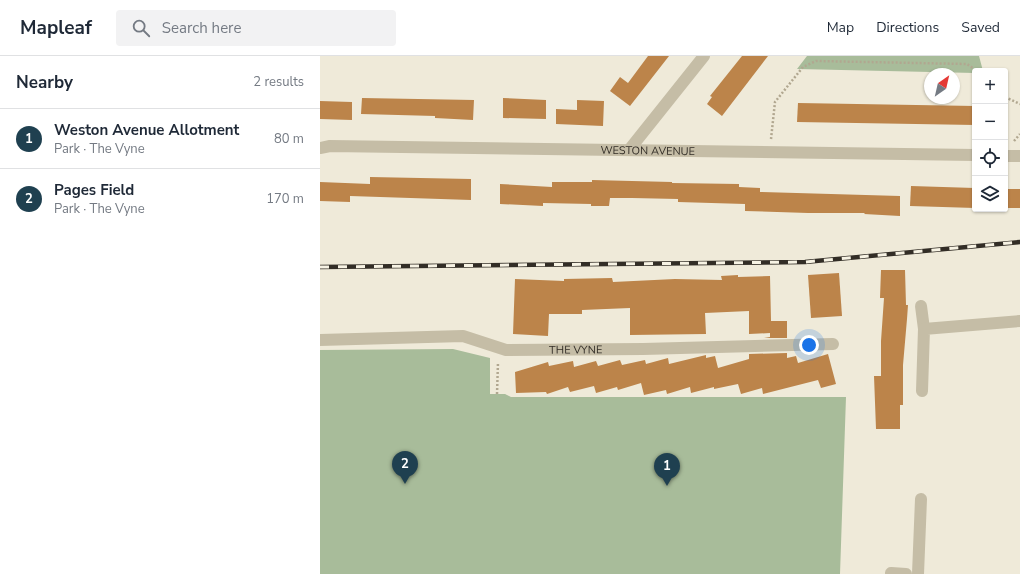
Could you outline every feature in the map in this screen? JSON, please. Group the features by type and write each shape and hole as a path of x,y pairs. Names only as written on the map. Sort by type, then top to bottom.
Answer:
{"street":[{"path":"630,150 704,56"},
{"name":"WESTON AVENUE","path":"320,148 330,146 972,155"},
{"path":"1008,156 1020,156"},
{"path":"921,306 924,329 922,391"},
{"path":"924,329 1020,321"},
{"name":"THE VYNE","path":"320,340 463,336 506,350 635,350 833,344"},
{"path":"918,574 920,499"},
{"path":"891,573 906,574"}],"path":[{"path":"770,151 775,102 803,67 816,61 967,64 973,68"},
{"path":"1008,98 1020,104"},
{"path":"498,348 498,394"}],"green space":[{"path":"807,56 979,56 982,68 972,68 972,73 960,73 960,68 924,68 924,72 797,69"},
{"path":"453,349 490,358 490,394 505,394 511,397 846,397 840,574 320,574 320,350"}],"building":[{"path":"648,56 669,56 630,106 610,91 620,77 628,83"},
{"path":"742,56 768,56 722,116 707,104 712,97 710,96"},
{"path":"362,98 474,100 473,120 435,118 435,116 361,114"},
{"path":"503,98 546,100 546,119 503,118"},
{"path":"577,100 604,101 603,126 556,124 556,109 577,110"},
{"path":"320,101 352,102 352,120 320,119"},
{"path":"798,103 972,106 972,125 797,122"},
{"path":"370,177 471,179 471,200 350,196 350,202 320,201 320,182 370,184"},
{"path":"592,180 739,184 739,187 760,188 760,192 900,196 900,216 864,214 865,213 745,211 745,204 678,202 678,199 610,198 609,206 543,203 543,206 500,204 500,184 552,187 552,182 592,182"},
{"path":"911,186 972,188 972,208 910,206"},
{"path":"1008,189 1020,189 1020,208 1008,208"},
{"path":"881,270 905,270 906,305 908,305 903,365 903,405 900,405 900,429 876,429 874,376 881,376 881,341 884,298 880,298"},
{"path":"839,273 842,316 811,318 808,275"},
{"path":"738,275 738,277 770,276 771,321 787,321 787,338 764,338 770,337 770,333 749,334 749,311 705,313 706,334 630,335 630,308 582,310 582,314 549,314 548,336 513,334 515,279 564,281 564,279 612,278 613,282 675,279 722,280 721,276"},
{"path":"787,353 787,358 796,356 798,363 828,354 836,384 821,388 818,380 763,394 762,388 741,394 738,384 714,389 714,387 691,393 690,387 667,394 666,390 644,395 641,383 618,390 617,387 596,393 594,386 570,392 568,387 547,394 546,392 516,393 515,372 548,362 549,366 573,361 574,367 596,361 598,366 620,360 622,365 645,360 646,364 668,358 669,364 706,355 706,358 715,356 718,368 749,359 749,354"}],"railway":[{"path":"320,267 805,262 1020,242"}],"place":[{"name":"Pages Field","path":"405,484"},
{"name":"Weston Avenue Allotment","path":"667,486"}]}
